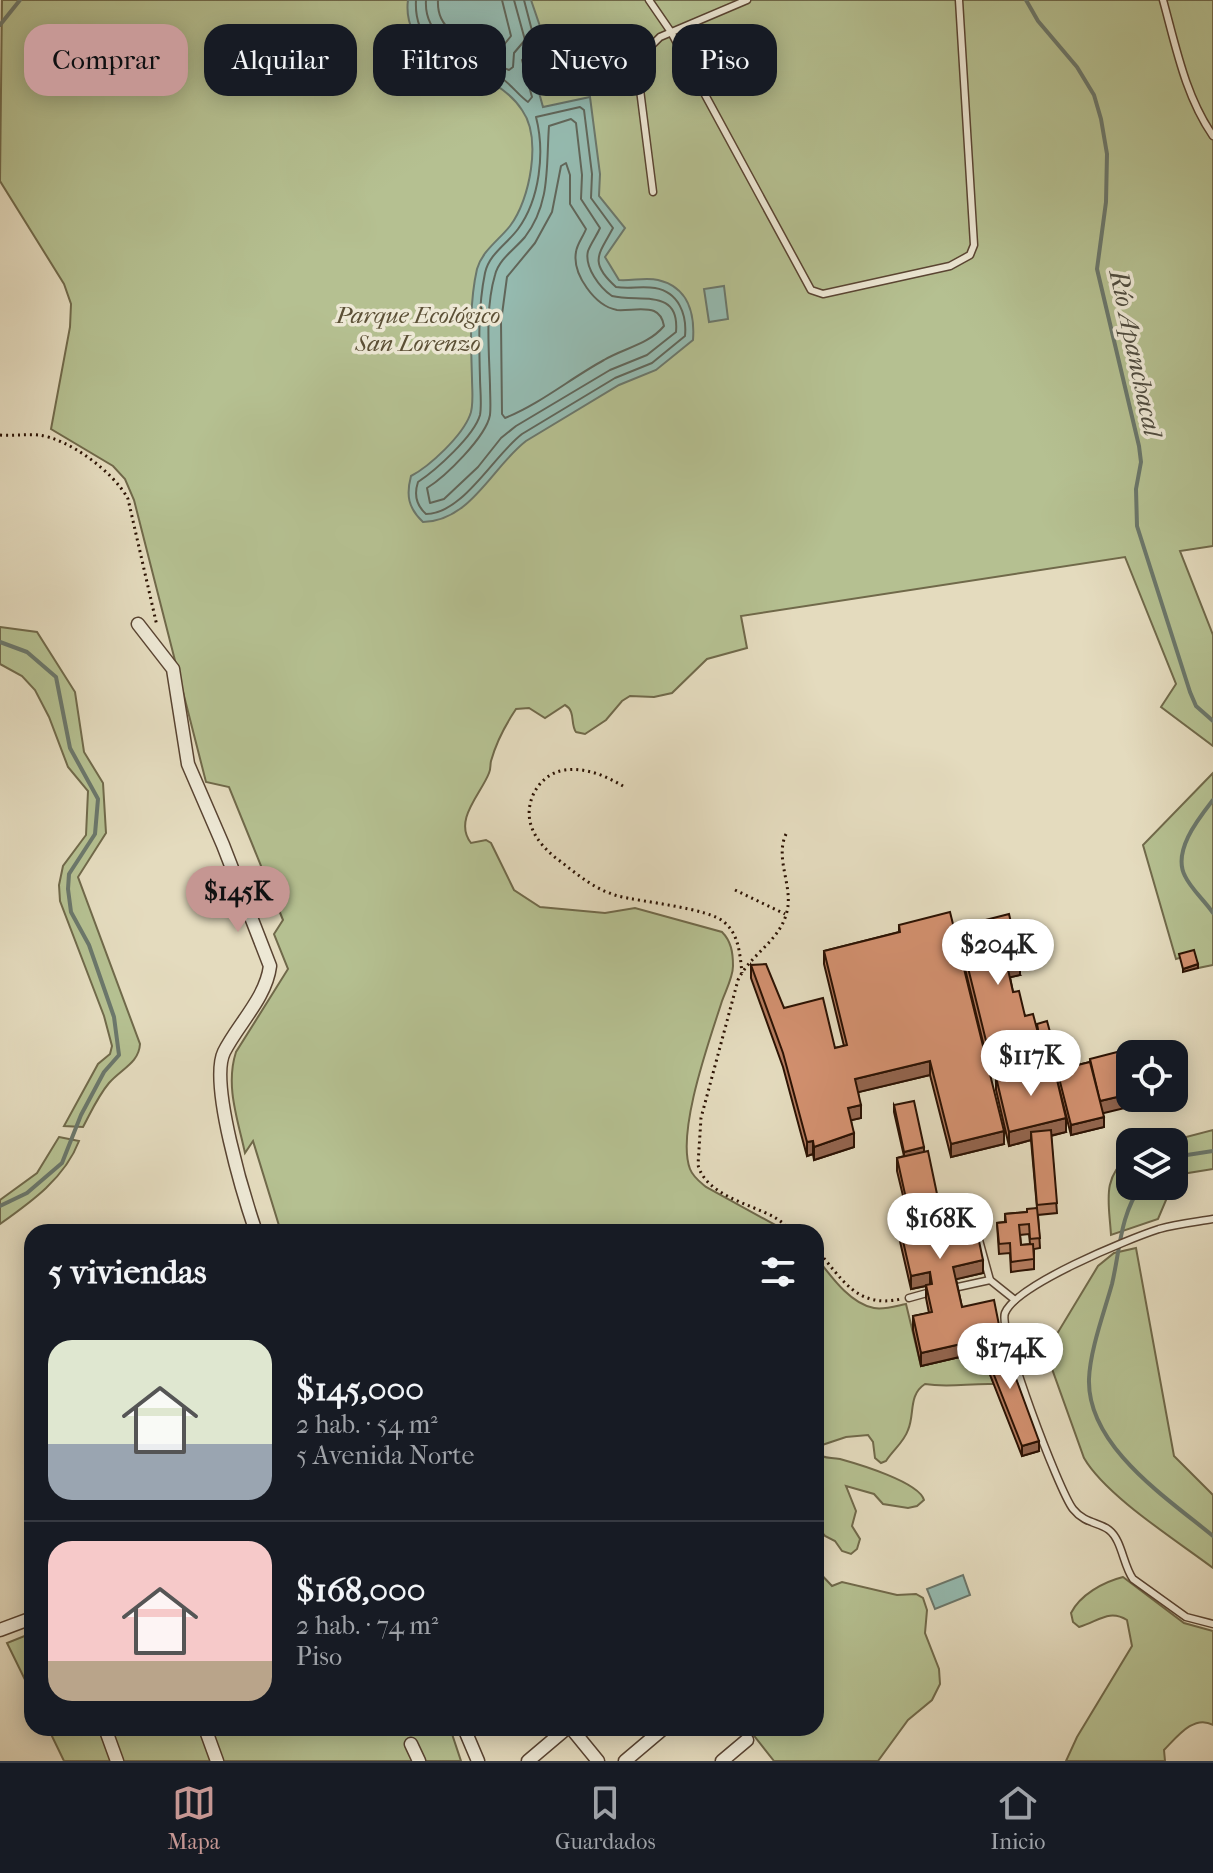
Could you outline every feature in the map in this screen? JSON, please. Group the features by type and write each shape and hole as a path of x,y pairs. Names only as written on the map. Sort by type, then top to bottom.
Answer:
{"street":[{"path":"138,624 173,669 188,764 270,966 266,985 229,1043 219,1065 235,1164 254,1224"},
{"path":"0,1630 24,1621"},
{"path":"108,1736 117,1761"},
{"path":"208,1736 217,1761"},
{"path":"469,1736 478,1761"},
{"path":"528,1761 559,1736"},
{"path":"576,1736 598,1761"},
{"path":"625,1761 655,1736"},
{"path":"722,1761 747,1740"},
{"path":"411,1744 419,1761"}],"lane":[{"path":"649,0 671,32 811,290 823,294 950,266 970,255 974,245 959,0"},
{"path":"653,192 637,66 660,37 747,0"},
{"path":"1163,0 1189,92 1198,114 1213,136"},
{"path":"1213,1219 1163,1228 1116,1245 1027,1289 1015,1300 1004,1319 1009,1347 1057,1481 1074,1511 1095,1525 1109,1529 1133,1579 1186,1617 1213,1624"},
{"path":"976,1229 990,1280 1015,1300"},
{"path":"958,1287 990,1280"},
{"path":"909,1298 927,1293"}],"path":[{"path":"0,435 38,435 56,439 109,473 121,486 128,499 158,628"},
{"path":"623,786 608,777 587,771 567,769 550,775 531,798 529,818 532,832 544,849 590,885 616,895 707,914 724,921 739,949 742,973 701,1118 699,1171 713,1186 784,1224"},
{"path":"742,973 776,935 786,915 781,847 786,834"},
{"path":"735,890 786,915"},
{"path":"824,1259 843,1283 866,1299 885,1303 909,1298"}],"green space":[{"name":"Parque Ecológico San Lorenzo","path":"2,0 1213,0 1213,546 1180,551 1213,635 1213,746 1161,707 1176,684 1125,557 741,616 747,648 707,659 672,693 654,697 630,696 606,720 585,734 576,732 571,711 565,705 545,718 529,708 516,709 498,741 489,773 470,807 466,834 471,843 486,840 491,843 514,890 540,907 605,913 635,908 725,935 732,951 733,970 703,1061 687,1132 687,1153 690,1169 706,1187 773,1224 279,1224 253,1141 245,1153 234,1103 232,1077 236,1052 288,969 274,934 283,920 229,787 206,782 134,500 125,479 113,466 51,429 70,327 71,304 64,284 0,181"},
{"path":"0,627 37,632 75,692 84,752 103,783 106,833 78,877 140,1044 129,1065 105,1088 83,1127 64,1126 98,1064 110,1054 112,1046 104,1016 60,901 63,866 86,835 88,791 68,767 35,690 22,676 0,664"},
{"path":"1213,773 1213,965 1198,968 1193,954 1176,959 1143,845"},
{"path":"1213,1130 1213,1169 1188,1173 1188,1137"},
{"path":"59,1137 79,1141 65,1166 35,1198 0,1224 0,1200 37,1173"},
{"path":"1115,1173 1116,1200 1166,1200 1158,1219 1111,1235 1108,1201"},
{"path":"1136,1248 1174,1456 1213,1495 1213,1568 1143,1517 1094,1472 1084,1458 1046,1352 1098,1266 1114,1253"},
{"path":"824,1267 841,1288 865,1305 882,1308 906,1304 921,1366 981,1352 994,1384 925,1384 914,1399 906,1434 886,1461 881,1463 875,1458 873,1442 868,1435 846,1437 824,1444"},
{"path":"824,1456 887,1475 920,1493 924,1500 908,1508 883,1504 874,1494 846,1486 856,1511 852,1526 860,1539 857,1549 851,1554 842,1551 835,1541 825,1536"},
{"path":"1123,1577 1184,1623 1213,1631 1213,1725 1199,1722 1186,1728 1164,1750 1165,1761 1066,1761 1077,1737 1132,1646 1127,1620 1109,1616 1079,1627 1073,1622 1071,1613 1080,1600 1093,1590"},
{"path":"824,1578 832,1586 842,1582 897,1595 916,1594 923,1598 927,1610 925,1633 939,1669 940,1684 932,1700 908,1720 878,1761 774,1761 754,1736 824,1736"},
{"path":"24,1636 24,1678 7,1643"},
{"path":"52,1736 453,1736 461,1761 64,1761"}],"water":[{"path":"408,0 531,0 539,24 522,24 522,96 540,96 543,107 590,97 600,174 599,196 625,228 605,257 619,280 653,279 668,283 688,302 693,320 693,340 656,370 619,385 526,441 468,503 455,513 423,522 410,501 411,476 445,450 470,415 472,310 477,269 487,251 517,215 528,185 532,152 528,122 516,102 506,93 506,24 410,24"},
{"path":"724,286 728,319 709,322 704,289"},
{"path":"963,1575 970,1595 935,1609 927,1589"}],"building":[{"path":"950,912 1004,1131 951,1144 930,1061 855,1079 861,1105 848,1108 854,1133 814,1147 813,1141 807,1142 783,1053 751,965 766,964 784,1008 823,998 835,1048 847,1045 824,951 900,932 899,925"},
{"path":"1009,914 1020,961 1007,965 1013,992 1019,991 1025,1016 1033,1014 1041,1044 1015,1050 1018,1059 1000,1063 998,1056 990,1057 958,927"},
{"path":"1194,950 1198,964 1183,969 1179,954"},
{"path":"1047,1021 1050,1032 1039,1035 1037,1024"},
{"path":"1116,1052 1116,1097 1100,1101 1090,1059"},
{"path":"1090,1062 1104,1117 1071,1125 1057,1070"},
{"path":"1053,1063 1066,1118 1009,1132 996,1077"},
{"path":"914,1101 924,1147 904,1152 894,1105"},
{"path":"1051,1130 1057,1203 1037,1205 1031,1132"},
{"path":"928,1151 941,1213 957,1209 962,1230 976,1227 983,1260 953,1267 962,1307 994,1300 1001,1335 921,1353 913,1316 932,1312 926,1285 932,1284 930,1272 911,1276 895,1206 907,1203 897,1158"},
{"path":"1037,1208 1040,1238 1030,1239 1029,1224 1019,1225 1021,1245 1033,1244 1034,1259 1011,1262 1010,1243 999,1244 997,1223 1006,1222 1005,1214"},
{"path":"1001,1338 1039,1441 1022,1446 981,1342"}],"waterway":[{"path":"0,25 20,0"},
{"name":"Río Apanchacal","path":"1026,0 1038,21 1077,67 1094,95 1101,119 1107,154 1106,202 1097,269 1139,446 1137,526 1190,692 1196,706 1213,721"},
{"path":"0,642 27,652 56,677 70,748 98,799 95,834 69,874 68,889 71,912 89,945 114,1017 119,1055 104,1072 81,1115 62,1163 27,1193 0,1206"},
{"name":"Río Apanchacal","path":"1213,800 1189,835 1182,856 1185,876 1213,913"},
{"name":"Río Apanchacal","path":"1188,1155 1213,1151"},
{"name":"Río Apanchacal","path":"1133,1200 1090,1368 1092,1403 1101,1426 1133,1468 1213,1536"}]}
